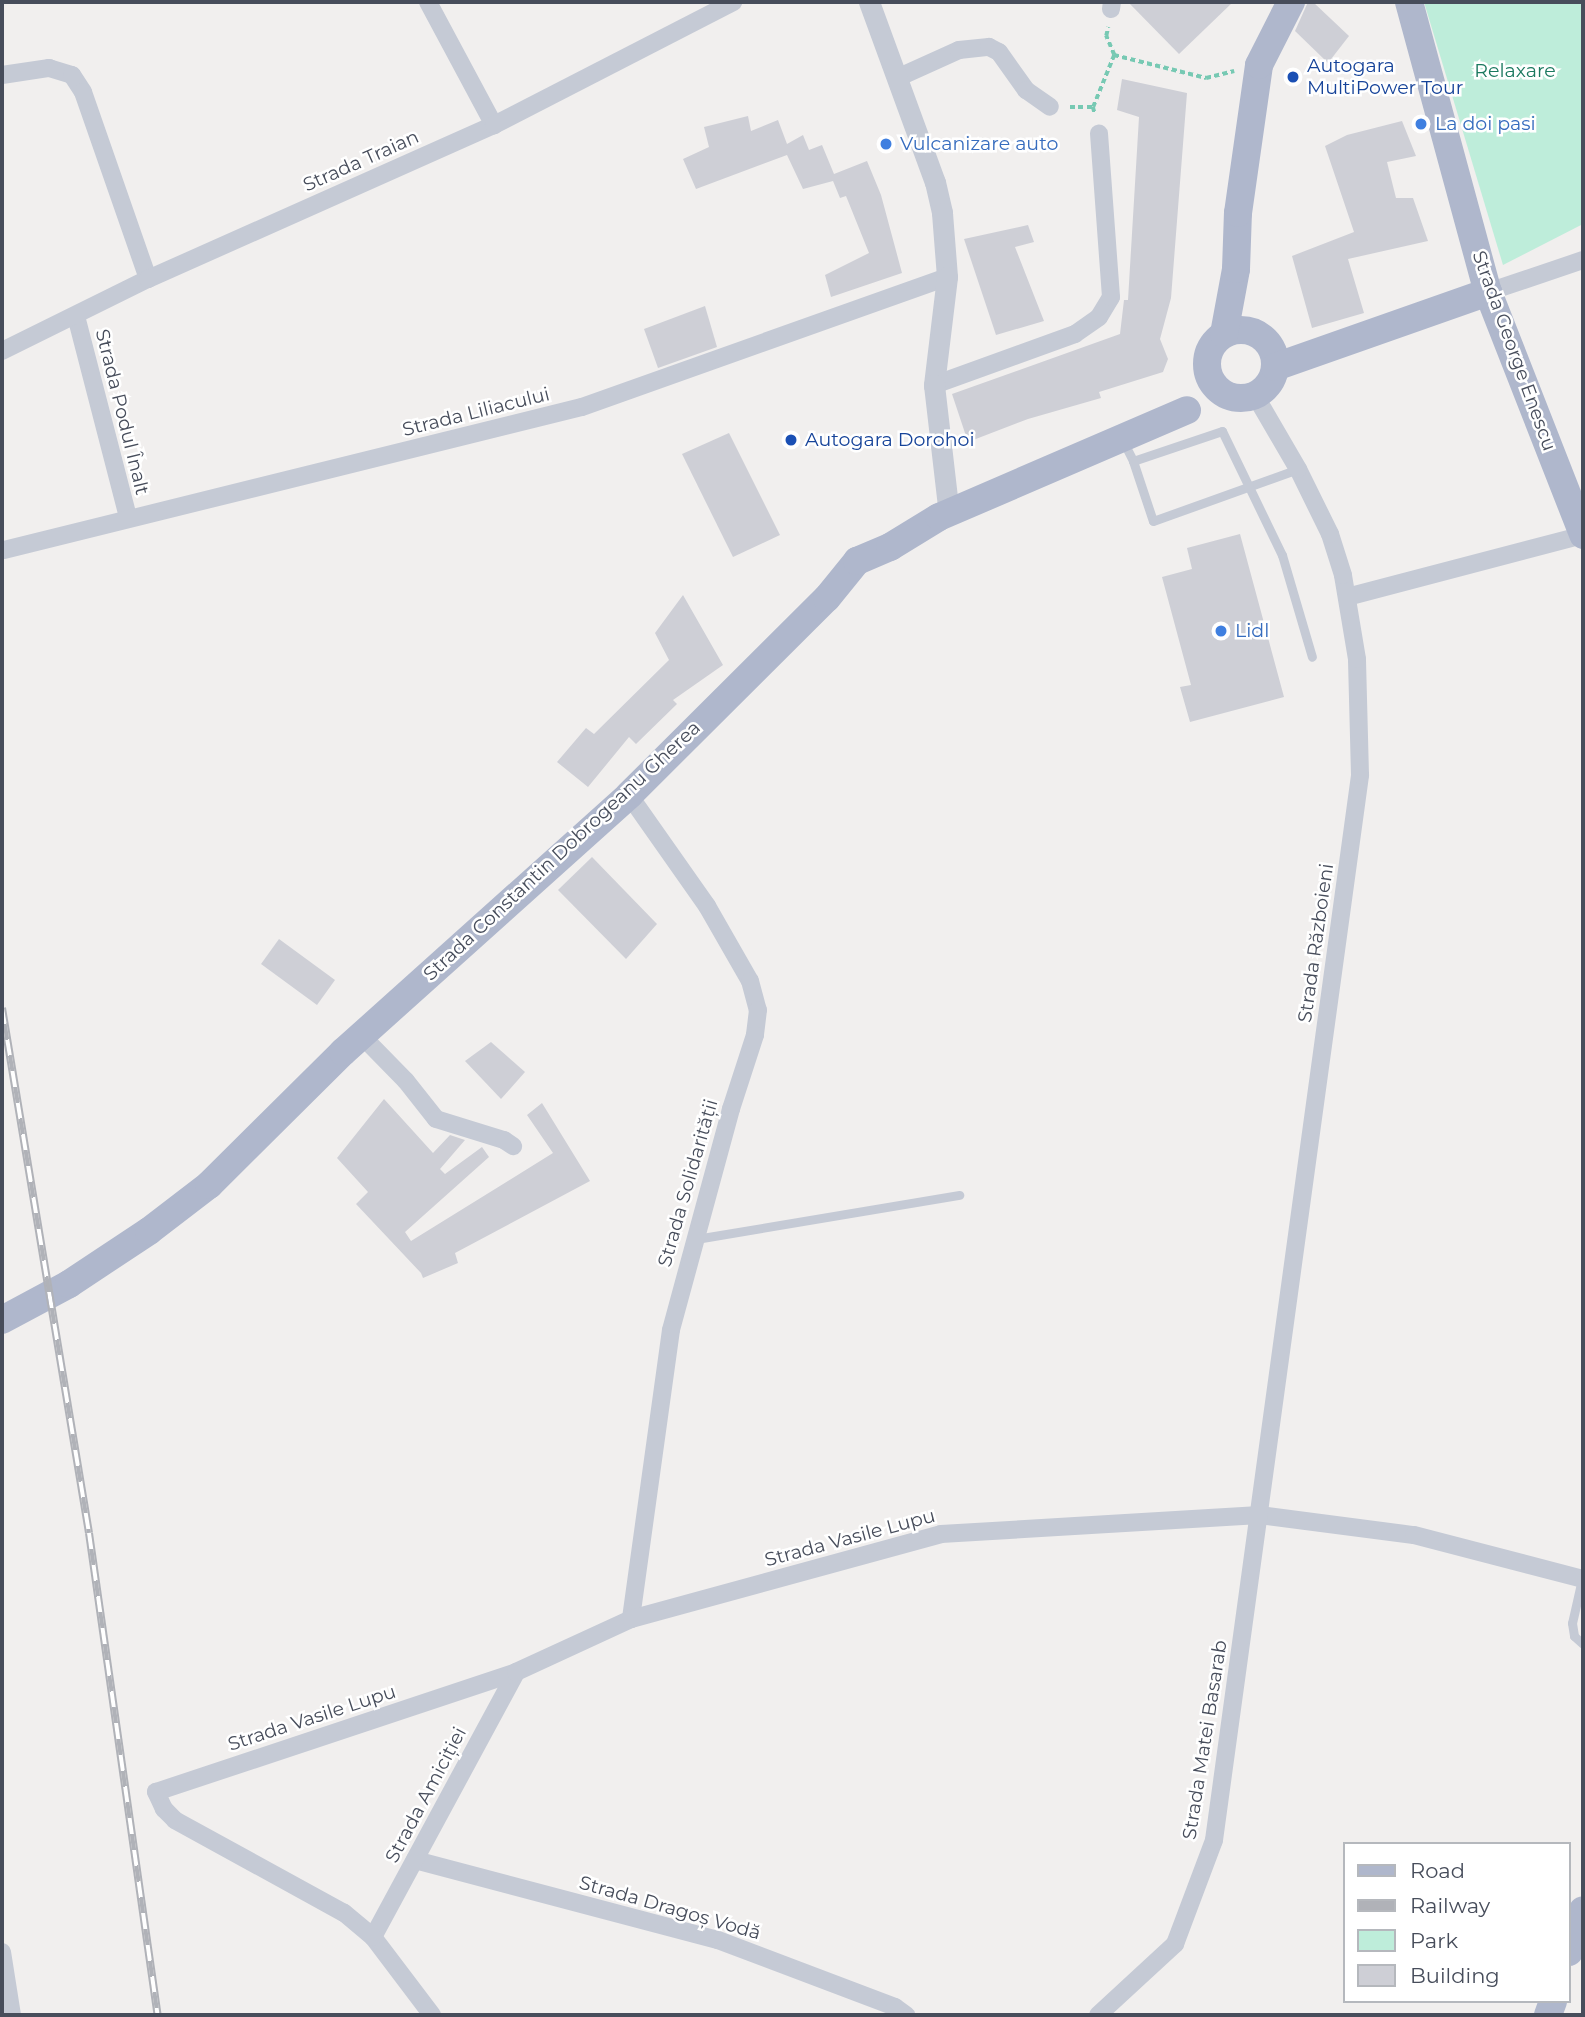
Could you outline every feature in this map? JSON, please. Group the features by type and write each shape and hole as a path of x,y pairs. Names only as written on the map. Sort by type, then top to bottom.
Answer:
{"main road":[{"path":"1224,334 1236,269 1238,213 1259,65 1291,2"},
{"name":"Strada George Enescu","path":"1409,2 1488,292 1583,535"},
{"path":"1236,269 1253,332"},
{"path":"1275,367 1488,292"},
{"path":"1186,410 1206,362 1215,341 1224,334 1234,331 1253,332 1267,343 1275,367 1267,386 1255,395 1235,398 1225,395 1211,381 1206,362"},
{"name":"Strada Constantin Dobrogeanu Gherea","path":"2,1320 69,1284 149,1231 209,1185 361,1035 629,795 827,598 857,561 950,514 1128,450 1186,410 1225,395"},
{"path":"1571,1947 1583,1914"}],"street":[{"path":"428,2 494,125"},
{"name":"Strada Traian","path":"2,351 148,279 494,125 733,2"},
{"path":"869,2 935,182 942,212 947,277 934,384 950,514"},
{"path":"897,78 959,50 989,47 999,52 1026,90 1050,107"},
{"path":"2,75 49,68 72,75 83,92 148,279"},
{"path":"934,384 1075,334 1099,317 1111,297 1099,134"},
{"path":"1488,292 1583,260"},
{"name":"Strada Liliacului","path":"4,550 128,517 582,407 947,277"},
{"name":"Strada Podul Înalt","path":"76,316 128,517"},
{"name":"Strada Războieni","path":"1255,395 1298,469 1330,534 1347,597 1357,659 1360,775 1259,1515"},
{"path":"1347,597 1583,535"},
{"name":"Strada Solidarității","path":"629,795 707,906 750,981 758,1010 755,1035 694,1239 671,1330 631,1619"},
{"path":"361,1035 406,1081 436,1119 504,1139 513,1146"},
{"name":"Strada Vasile Lupu","path":"373,1937 344,1913 175,1820 164,1809 156,1792 516,1672 631,1619 941,1534 1259,1515 1414,1535 1583,1579"},
{"name":"Strada Matei Basarab","path":"1098,2015 1175,1944 1214,1840 1259,1515"},
{"name":"Strada Amiciției","path":"373,1937 516,1672"},
{"name":"Strada Dragoș Vodă","path":"415,1860 718,1940 883,2003 906,2015"},
{"path":"373,1937 432,2015"},
{"path":"2,1952 12,2015"}],"lane":[{"path":"1298,469 1251,488 1153,521 1128,450 1222,431 1251,488 1282,555 1312,657"},
{"path":"694,1239 959,1195"},
{"path":"1583,1579 1572,1623 1574,1636 1583,1644"}],"path":[{"path":"1099,134 1093,107 1114,55 1106,36 1112,5"},
{"path":"1114,55 1206,78 1259,65"},
{"path":"1050,107 1093,107"}],"green space":[{"name":"Relaxare","path":"1424,2 1583,2 1583,224 1503,265"}],"building":[{"path":"1128,2 1233,2 1179,54"},
{"path":"1308,2 1313,2 1349,36 1328,63 1295,31"},
{"path":"1122,79 1187,93 1171,298 1160,339 1168,359 1163,372 1099,392 1101,398 1028,419 968,442 952,394 1120,334 1124,300 1128,300 1139,117 1117,110"},
{"path":"748,116 751,131 778,120 787,144 803,135 809,150 822,145 834,174 867,161 881,195 902,273 831,297 825,275 869,253 846,196 840,198 833,181 803,189 787,155 696,189 683,159 709,147 704,127"},
{"path":"1402,121 1416,156 1387,162 1396,198 1413,198 1428,241 1348,259 1364,313 1312,328 1292,256 1354,232 1325,146 1347,135"},
{"path":"1028,225 1034,242 1015,247 1044,321 996,335 964,239"},
{"path":"705,306 717,347 658,368 644,329"},
{"path":"729,433 780,535 733,557 682,454"},
{"name":"Lidl","path":"1240,534 1284,697 1190,722 1180,687 1191,685 1162,577 1192,569 1187,548"},
{"path":"683,595 723,665 673,700 677,704 636,744 629,737 588,787 557,762 586,728 594,734 669,660 655,633"},
{"path":"592,857 657,924 626,959 558,890"},
{"path":"279,939 335,980 317,1005 261,964"},
{"path":"491,1042 525,1072 501,1099 465,1061"},
{"path":"384,1099 433,1153 450,1135 465,1140 440,1169 445,1174 482,1147 489,1157 405,1232 411,1241 553,1153 527,1115 542,1103 590,1181 455,1253 458,1263 423,1278 356,1204 368,1192 337,1158"}],"railway":[{"path":"2,1008 89,1533 158,2015"}],"place":[{"name":"Autogara MultiPower Tour","path":"1293,77"},
{"name":"La doi pasi","path":"1421,124"},
{"name":"Vulcanizare auto","path":"886,144"},
{"name":"Autogara Dorohoi","path":"791,440"},
{"name":"Lidl","path":"1221,631"}]}
